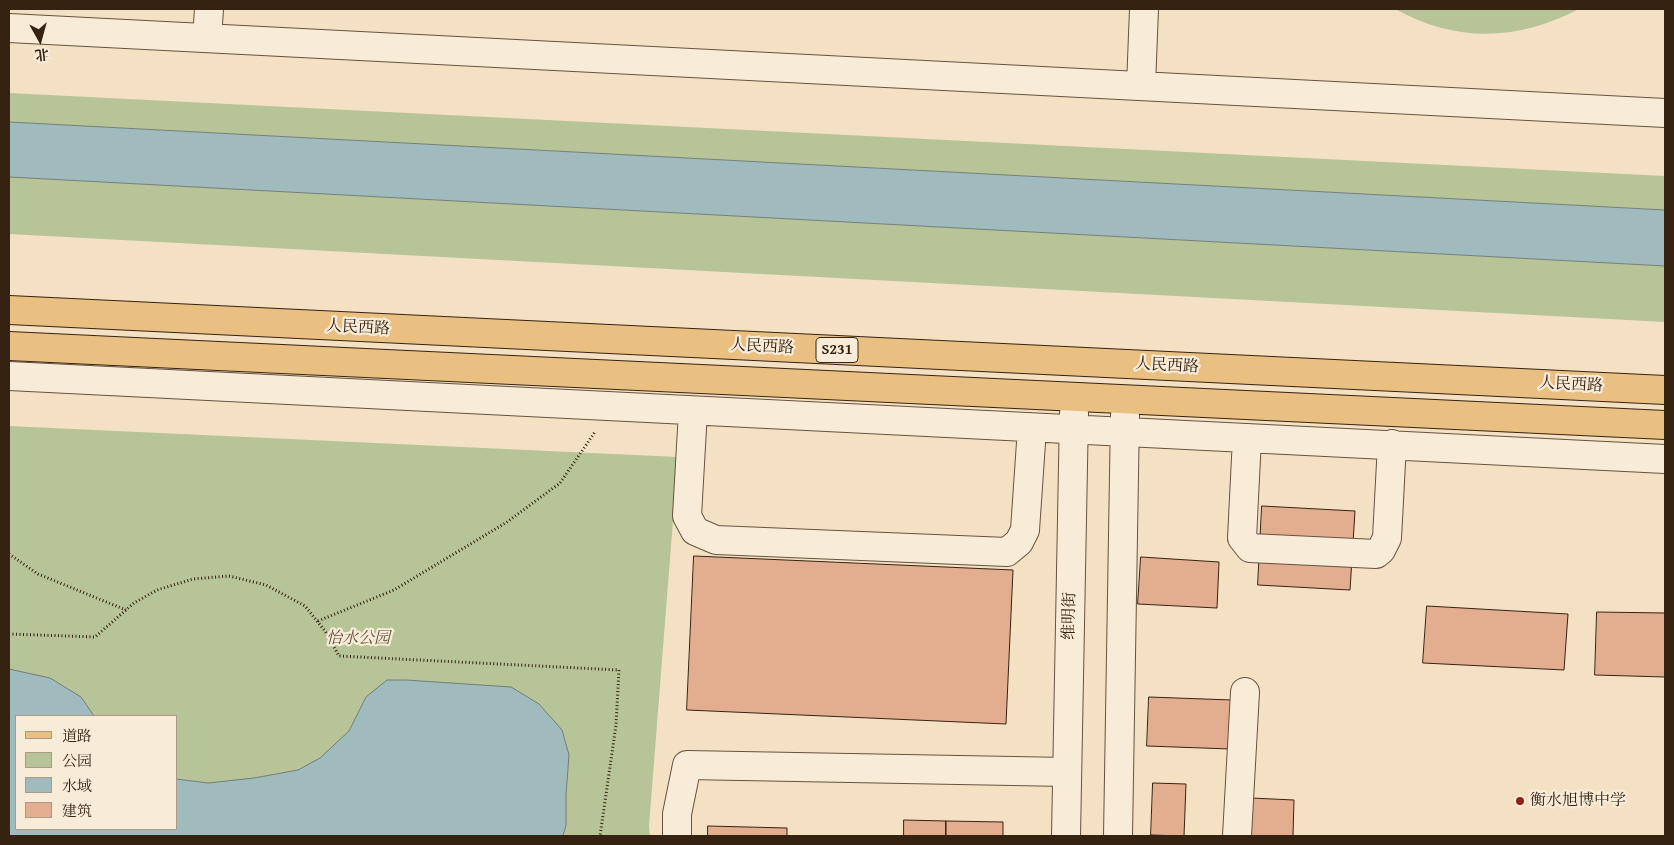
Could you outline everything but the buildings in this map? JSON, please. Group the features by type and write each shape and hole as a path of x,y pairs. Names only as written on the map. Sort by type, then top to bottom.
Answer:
{"main road":[{"name":"人民西路","path":"9,310 1665,390"},
{"name":"S231","path":"9,346 1665,425"}],"street":[{"path":"207,38 209,9"},
{"path":"1142,86 1144,9"},
{"path":"9,28 1665,113"},
{"path":"9,376 1665,459"},
{"name":"维明街","path":"1066,836 1075,397"},
{"path":"1118,836 1126,399"},
{"path":"693,411 687,516 695,532 716,540 1007,552 1019,542 1025,530 1032,428"},
{"path":"1247,438 1242,538 1250,548 1376,554 1381,550 1387,538 1392,444"},
{"path":"1237,836 1245,692"},
{"path":"677,836 677,814 687,765 1067,772"}],"path":[{"path":"318,621 394,590 507,522 560,483 612,407"},
{"path":"9,554 38,574 126,610"},
{"path":"9,634 94,637 134,603 157,590 193,579 229,576 266,584 306,606 325,631 339,656 619,670 616,725 600,836"}],"green space":[{"path":"1395,9 1579,9 1556,20 1533,27 1487,34 1441,28"},
{"path":"9,93 1665,176 1665,210 9,122"},
{"path":"9,177 1665,266 1665,322 9,234"},
{"name":"怡水公园","path":"9,426 678,457 649,826 650,836 9,836"}],"water":[{"path":"9,122 1665,210 1665,266 9,177"},
{"path":"9,669 50,678 81,697 93,715 15,715 15,830 178,830 178,779 208,783 254,778 298,770 320,758 349,731 366,697 387,680 511,687 539,704 562,730 569,755 566,825 563,836 9,836"}],"place":[{"name":"衡水旭博中学","path":"1520,801"}]}
